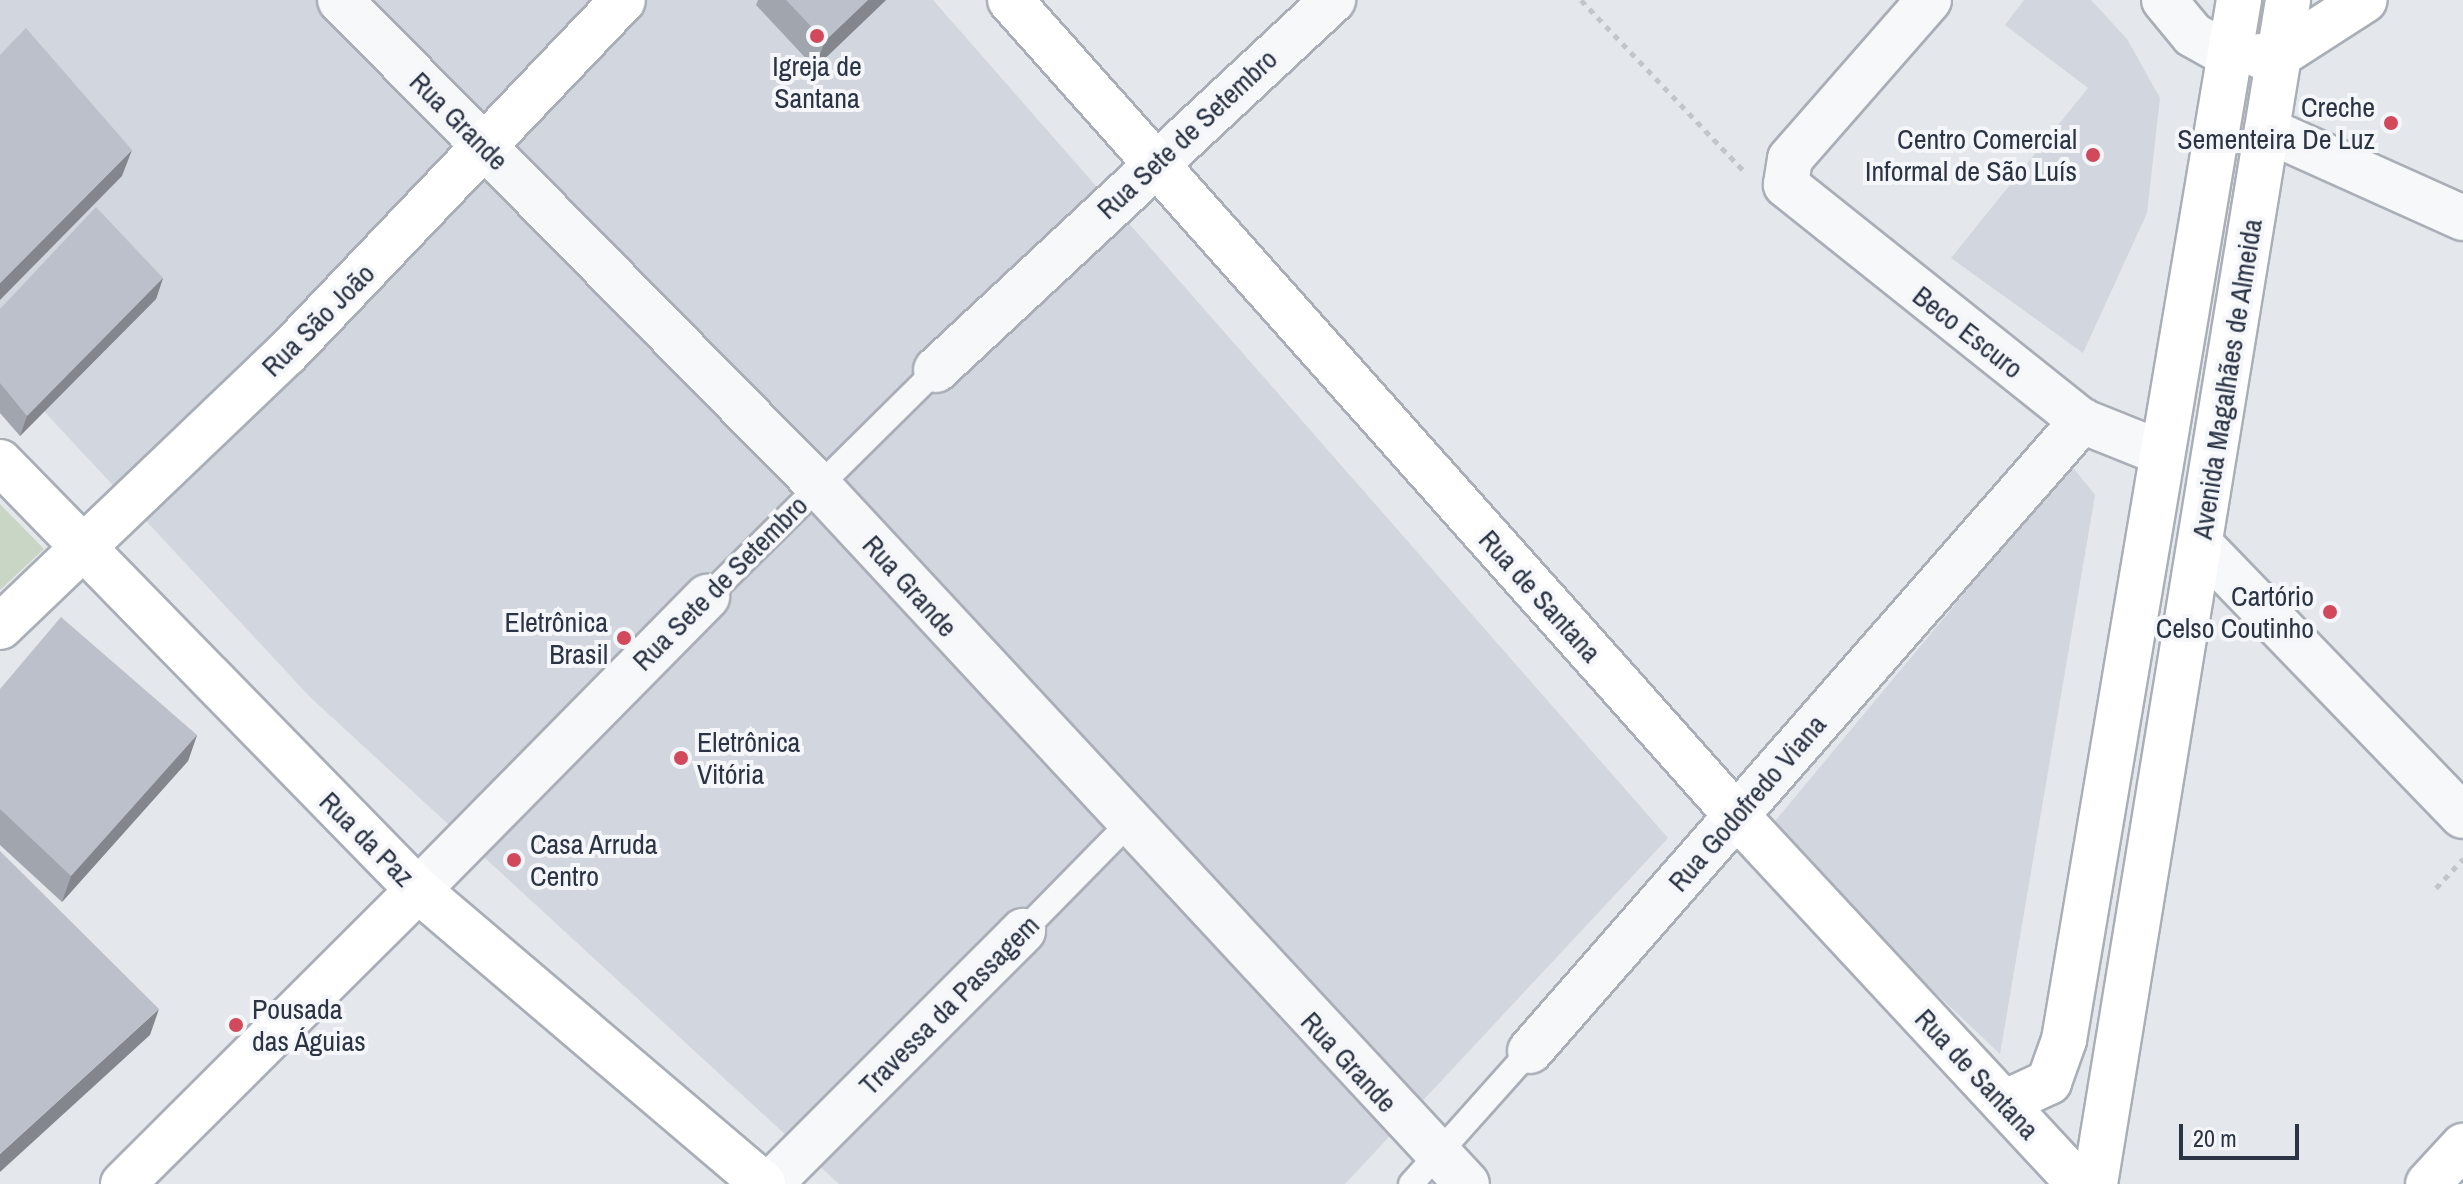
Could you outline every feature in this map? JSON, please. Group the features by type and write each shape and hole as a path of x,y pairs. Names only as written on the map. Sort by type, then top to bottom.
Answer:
{"main road":[{"name":"Rua São João","path":"0,627 287,353 623,0"},
{"name":"Rua de Santana","path":"1010,0 1736,815 2079,1184"},
{"name":"Avenida Magalhães de Almeida","path":"2018,1118 2049,1082 2064,1040 2159,452 2239,0"},
{"name":"Avenida Magalhães de Almeida","path":"2095,1184 2288,0"},
{"path":"2229,55 2278,56 2365,0"},
{"name":"Rua da Paz","path":"0,462 80,549 418,890 763,1184"},
{"name":"Rua Sete de Setembro","path":"123,1184 418,890"},
{"path":"2018,1118 2042,1184"},
{"path":"2428,1184 2463,1146"}],"street":[{"name":"Rua Grande","path":"340,0 817,484 1439,1175"},
{"name":"Rua Sete de Setembro","path":"936,370 1152,163 1333,0"},
{"name":"Beco Escuro","path":"1929,0 1790,159 1784,177 1789,191 2082,421 2159,452"},
{"path":"2164,0 2193,35 2229,55"},
{"path":"2267,130 2463,218"},
{"name":"Rua Godofredo Viana","path":"1530,1051 2082,421"},
{"path":"2200,544 2463,816"},
{"name":"Rua Sete de Setembro","path":"418,890 707,597"},
{"name":"Travessa da Passagem","path":"770,1184 1023,931"}],"lane":[{"name":"Rua Sete de Setembro","path":"707,597 817,484 936,370"},
{"name":"Travessa da Passagem","path":"1023,931 1127,825"},
{"name":"Rua Godofredo Viana","path":"1439,1175 1530,1051"}],"path":[{"path":"1581,0 1704,132"},
{"path":"2436,888 2463,859"}],"shaded area":[{"path":"0,0 933,0 1668,838 1345,1184 839,1184 310,697 0,364"},
{"name":"Centro Comercial Informal de São Luís","path":"2024,0 2091,0 2127,39 2160,98 2147,213 2083,353 1951,258 2088,88 2005,25"},
{"path":"2071,465 2095,495 2000,1054 1766,832"}],"green space":[{"path":"0,504 44,549 0,590"}],"building":[{"path":"786,0 868,0 825,41"},
{"path":"26,28 132,150 0,283 0,55"},
{"path":"96,207 163,278 27,416 0,383 0,309"},
{"path":"61,617 197,735 71,876 0,809 0,689"},
{"path":"0,851 159,1009 0,1154"}],"place":[{"name":"Igreja de Santana","path":"817,36"},
{"name":"Creche Sementeira De Luz","path":"2391,123"},
{"name":"Centro Comercial Informal de São Luís","path":"2093,155"},
{"name":"Cartório Celso Coutinho","path":"2330,612"},
{"name":"Eletrônica Brasil","path":"624,638"},
{"name":"Eletrônica Vitória","path":"681,758"},
{"name":"Casa Arruda Centro","path":"514,860"},
{"name":"Pousada das Águias","path":"236,1025"}]}
